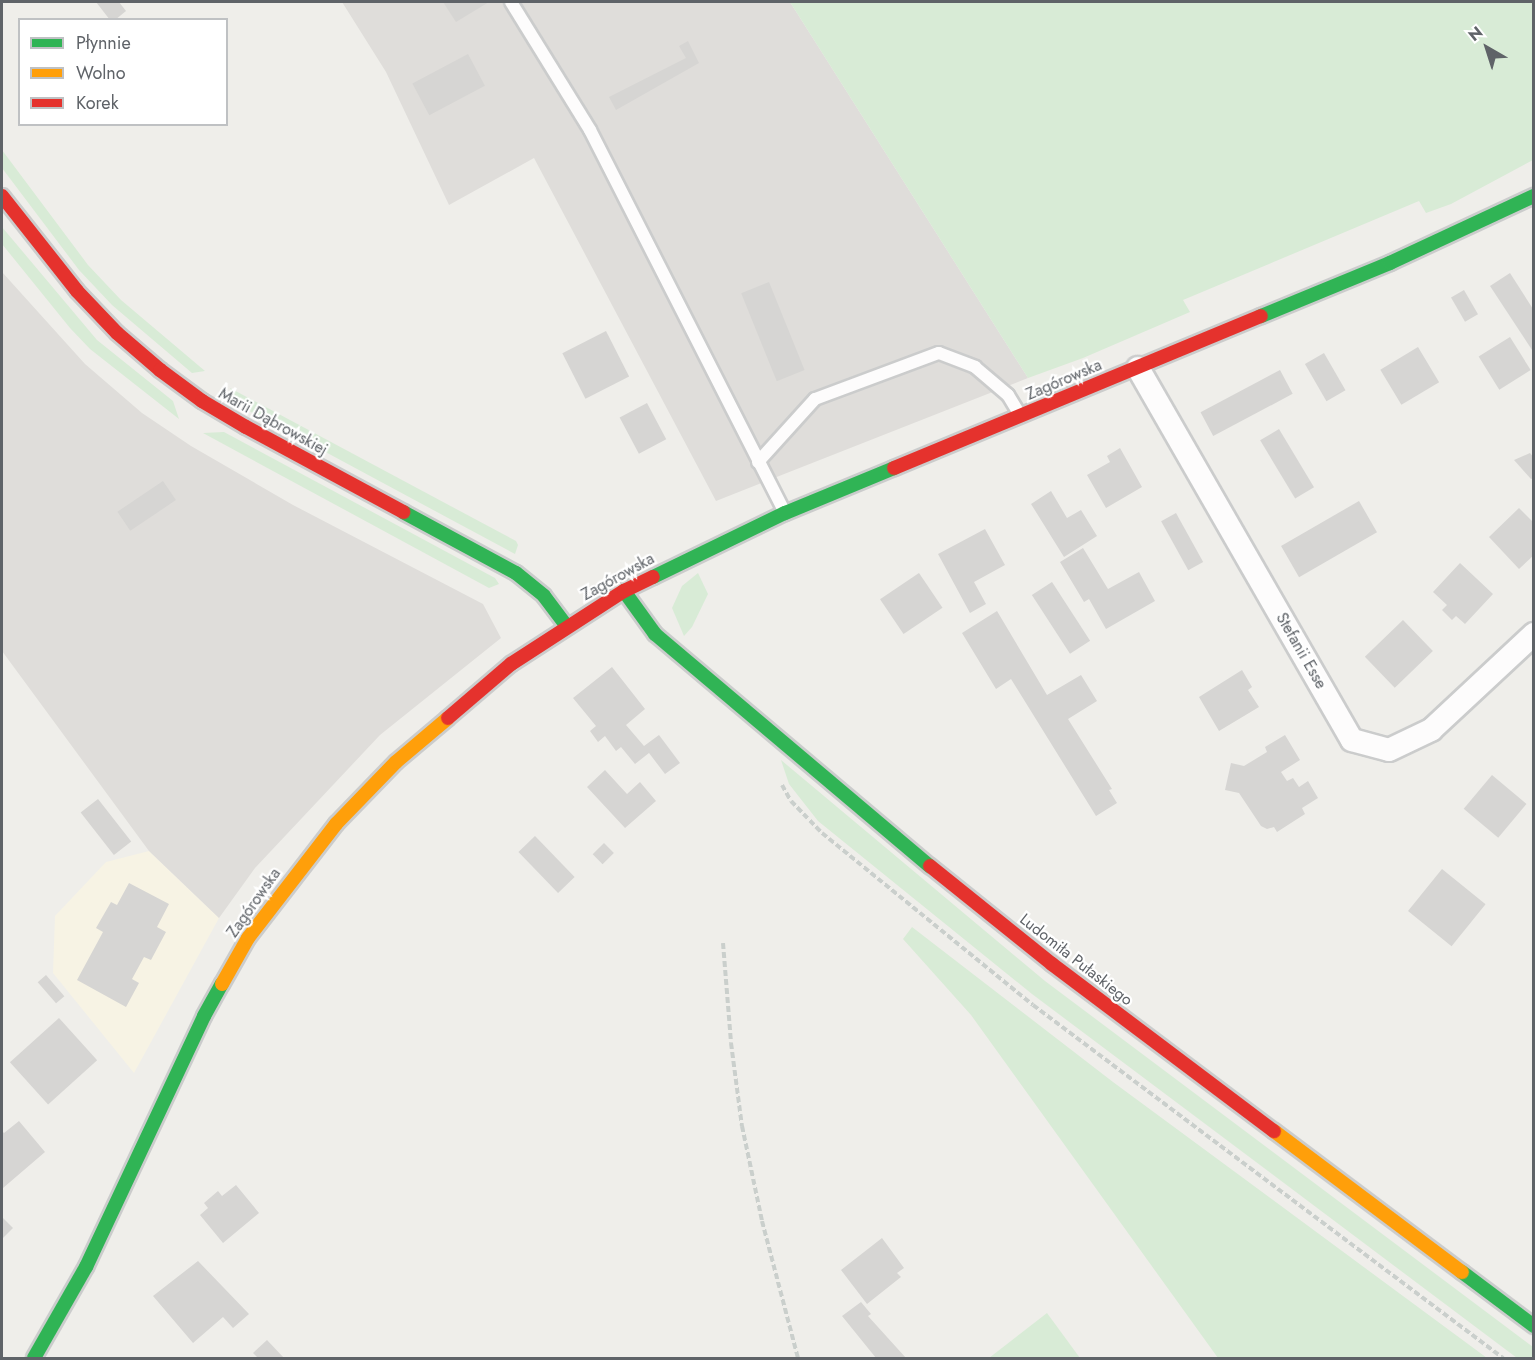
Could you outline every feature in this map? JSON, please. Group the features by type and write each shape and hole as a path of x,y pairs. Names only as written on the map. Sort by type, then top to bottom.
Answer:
{"street":[{"name":"Marii Dąbrowskiej","path":"2,196 77,291 117,333 160,370 202,401 246,427 516,573 544,596 567,626"},
{"name":"Zagórowska","path":"34,1359 86,1267 204,1016 243,948 273,903 336,824 417,742 511,664 624,591 785,513 1390,263 1533,196"},
{"name":"Stefanii Esse","path":"1138,368 1352,740 1389,750 1431,730 1533,634"},
{"name":"Ludomiła Pułaskiego","path":"624,591 655,634 898,840 1043,957 1533,1326"}],"lane":[{"path":"511,2 590,130 785,513"},
{"path":"758,462 816,399 939,353 975,367 1008,395 1021,417"}],"path":[{"path":"780,780 791,801 822,833 1033,1005 1503,1359"},
{"path":"723,943 731,1043 742,1126 762,1221 798,1359"}],"shaded area":[{"path":"342,2 790,2 1028,378 716,501 534,158 449,205 386,72"},
{"path":"2,272 85,364 142,413 191,446 293,505 483,604 501,638 380,735 255,868 219,918 149,851 2,651"},
{"path":"149,851 219,918 134,1073 53,973 55,916 106,862"}],"green space":[{"path":"790,2 1533,2 1533,160 1451,204 1426,213 1419,201 1183,300 1190,312 1083,358 1028,378"},
{"path":"2,150 88,265 121,300 205,371 192,373 112,305 79,270 2,168"},
{"path":"2,227 97,340 173,401 179,419 90,349 70,328 2,244"},
{"path":"230,388 516,541 518,545 515,554 238,405"},
{"path":"224,432 495,578 499,584 489,588 203,433"},
{"path":"698,573 708,594 692,627 684,636 672,608 682,586"},
{"path":"781,760 1045,981 1533,1347 1533,1358 1517,1358 1032,994 818,821 789,784"},
{"path":"912,927 1113,1082 1487,1358 1218,1358 971,1015 903,939"},
{"path":"1047,1313 1080,1358 989,1358"}],"building":[{"path":"96,2 119,2 126,11 117,18 108,18"},
{"path":"443,2 489,2 456,22"},
{"path":"688,41 699,63 616,110 609,97 686,58 679,46"},
{"path":"468,54 485,86 429,115 412,84"},
{"path":"1510,273 1533,309 1534,353 1490,286"},
{"path":"769,282 805,370 777,381 741,293"},
{"path":"1464,290 1478,314 1465,322 1451,298"},
{"path":"606,331 629,376 585,399 562,353"},
{"path":"1510,337 1531,370 1499,390 1479,357"},
{"path":"1418,347 1439,382 1401,405 1380,370"},
{"path":"1324,353 1346,390 1326,401 1305,364"},
{"path":"1280,370 1293,394 1213,436 1201,412"},
{"path":"647,403 666,439 639,454 620,418"},
{"path":"1279,429 1314,487 1295,499 1260,440"},
{"path":"1120,448 1142,487 1106,508 1087,475 1110,462 1107,456"},
{"path":"1530,453 1534,458 1534,478 1531,479 1514,460"},
{"path":"163,481 176,500 130,531 117,512"},
{"path":"1051,491 1067,518 1081,510 1097,536 1064,557 1031,504"},
{"path":"1359,501 1377,532 1299,577 1281,546"},
{"path":"1519,508 1534,523 1534,555 1519,569 1489,537"},
{"path":"1176,513 1203,562 1188,570 1161,521"},
{"path":"985,529 1005,565 974,582 986,604 970,613 938,554"},
{"path":"1083,548 1108,589 1139,572 1155,601 1106,629 1089,599 1084,602 1060,562"},
{"path":"1460,563 1493,594 1465,624 1456,616 1452,620 1442,610 1447,605 1433,592"},
{"path":"919,573 942,608 904,634 880,599"},
{"path":"1052,582 1090,641 1070,654 1032,595"},
{"path":"997,611 1047,695 1081,675 1097,701 1068,719 1112,789 1109,790 1117,803 1096,816 1011,679 996,689 962,633"},
{"path":"1403,620 1433,651 1395,688 1365,657"},
{"path":"612,667 645,709 626,725 644,746 659,735 680,763 665,774 649,753 635,764 621,747 616,751 605,736 598,742 590,731 596,726 573,698"},
{"path":"1242,670 1252,687 1248,690 1259,707 1219,731 1199,697"},
{"path":"1285,735 1300,760 1281,772 1287,781 1293,778 1299,787 1308,781 1318,798 1302,808 1305,814 1277,832 1274,827 1267,829 1261,826 1239,793 1225,790 1231,763 1244,766 1267,752 1265,747"},
{"path":"605,770 627,794 640,782 656,801 625,828 587,787"},
{"path":"1492,775 1526,804 1498,838 1464,809"},
{"path":"98,799 131,842 114,855 81,813"},
{"path":"535,836 575,877 558,893 518,852"},
{"path":"604,843 614,853 603,864 593,854"},
{"path":"1442,869 1486,904 1452,946 1408,911"},
{"path":"129,883 169,904 157,927 166,932 151,960 144,957 132,979 139,983 126,1007 77,980 103,932 96,928 111,902 117,905"},
{"path":"46,975 64,996 56,1003 38,982"},
{"path":"59,1018 97,1060 48,1105 10,1062"},
{"path":"19,1121 45,1152 3,1188 2,1131 4,1133"},
{"path":"236,1185 259,1213 223,1243 200,1215 208,1208 204,1203 218,1191 222,1196"},
{"path":"2,1217 13,1228 2,1239"},
{"path":"882,1238 904,1268 897,1273 901,1277 867,1304 841,1270"},
{"path":"198,1261 249,1314 233,1328 223,1317 193,1343 153,1296"},
{"path":"861,1302 871,1314 868,1316 906,1358 876,1358 842,1316"},
{"path":"267,1340 284,1358 258,1358 253,1353"}],"traffic: fast":[{"path":"1261,316 1390,263 1534,196"},
{"path":"653,577 785,513 894,468"},
{"path":"403,512 516,573 544,596 567,626"},
{"path":"624,591 655,634 930,866"},
{"path":"34,1358 86,1267 204,1016 222,984"},
{"path":"1462,1272 1534,1326"}],"traffic: slow":[{"path":"222,984 248,938 336,824 396,762 448,718"},
{"path":"1274,1131 1462,1272"}],"traffic: jam":[{"path":"2,196 77,291 117,333 160,370 202,401 246,427 403,512"},
{"path":"894,468 1261,316"},
{"path":"448,718 511,664 624,591 653,577"},
{"path":"930,866 1052,964 1274,1131"}]}
